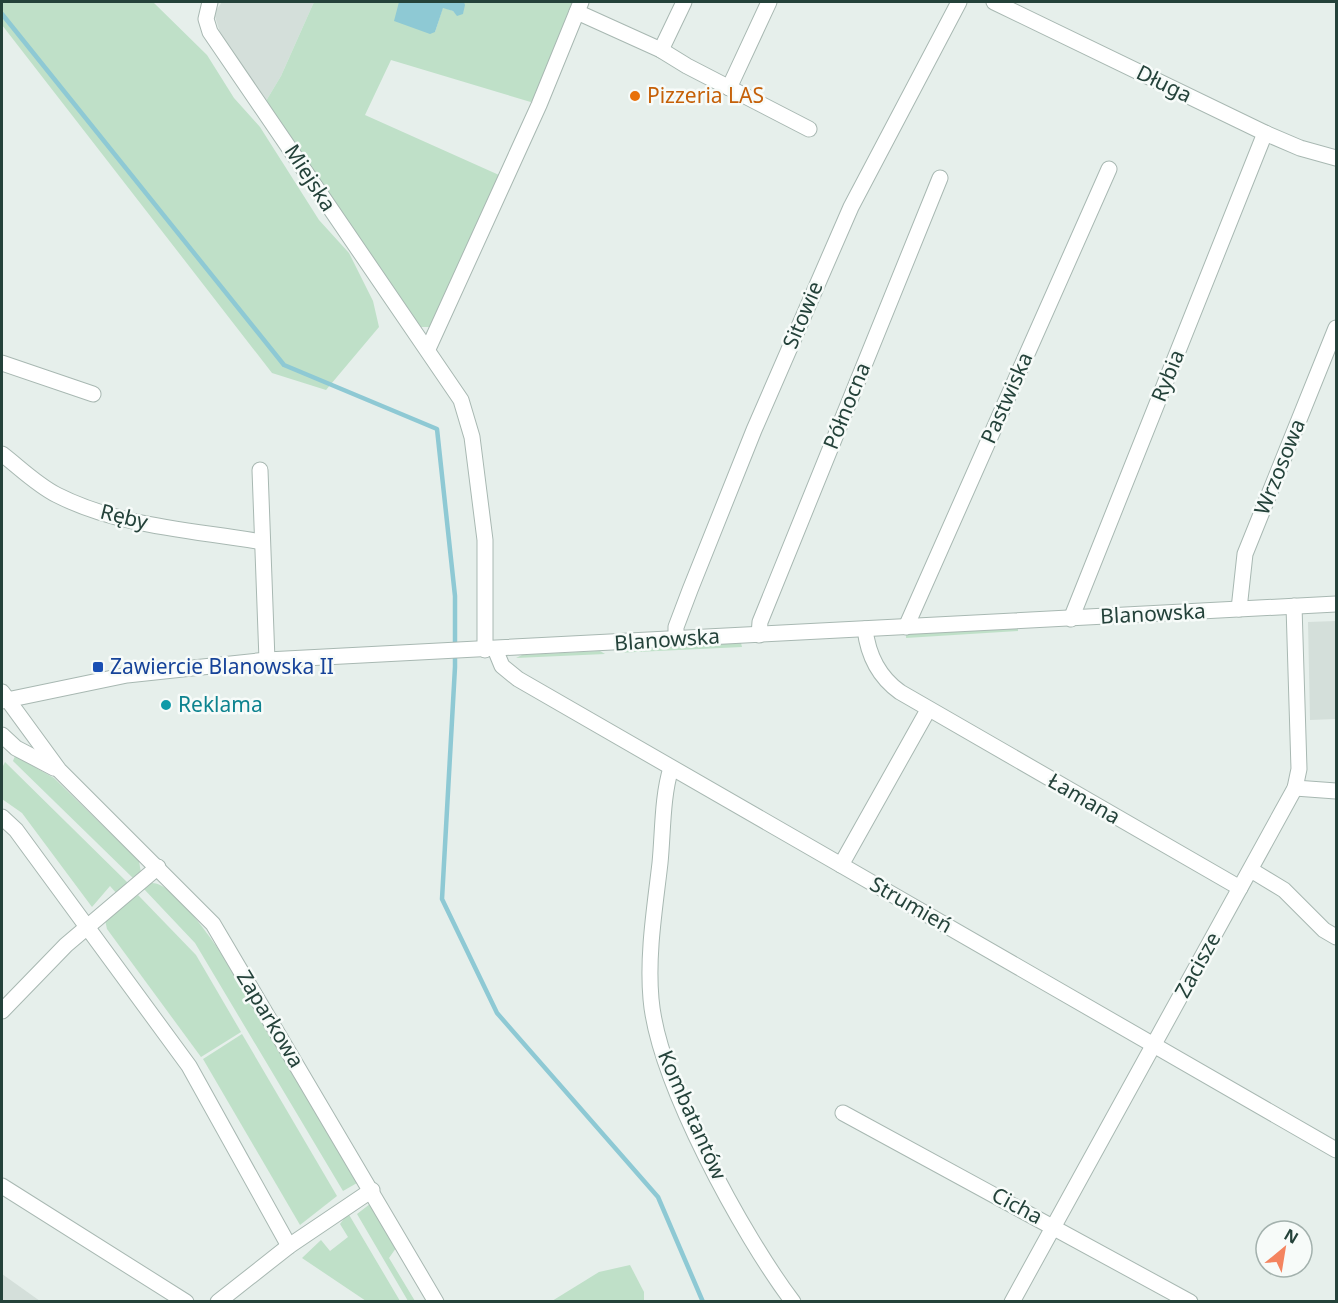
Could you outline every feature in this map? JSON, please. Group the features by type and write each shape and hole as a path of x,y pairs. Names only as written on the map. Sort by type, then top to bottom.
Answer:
{"street":[{"name":"Miejska","path":"210,2 206,19 210,32 461,400 470,425 485,540 490,649"},
{"path":"661,50 684,2"},
{"path":"729,88 769,2"},
{"name":"Sitowie","path":"676,639 677,622 815,286 874,159 959,2"},
{"name":"Długa","path":"994,2 1265,133 1300,148 1336,158"},
{"path":"428,350 539,105 579,7 809,129"},
{"name":"Rybia","path":"1071,618 1265,133"},
{"name":"Pastwiska","path":"906,627 1109,169"},
{"name":"Północna","path":"759,635 760,622 940,178"},
{"name":"Wrzosowa","path":"1239,609 1245,554 1336,328"},
{"path":"2,363 93,394"},
{"name":"Ręby","path":"2,454 56,494 98,512 135,522 262,542"},
{"path":"260,470 267,660"},
{"name":"Blanowska","path":"3,697 127,675 267,660 1336,604"},
{"name":"Zacisze","path":"1012,1302 1294,788 1299,769 1293,606"},
{"name":"Łamana","path":"864,629 871,655 883,677 928,710 1240,888"},
{"name":"Strumień","path":"490,649 502,666 518,680 1336,1150"},
{"name":"Zaparkowa","path":"3,697 59,770 213,924 436,1302"},
{"path":"841,865 928,710"},
{"name":"Zaparkowa","path":"2,735 16,748 59,770"},
{"name":"Kombatantów","path":"671,768 651,950 651,1000 661,1047 688,1117 729,1197 774,1277 793,1302"},
{"path":"1294,788 1336,791"},
{"path":"2,818 15,830 189,1066 289,1246"},
{"path":"2,1011 66,945 158,867"},
{"path":"1251,870 1284,890 1324,930 1336,937"},
{"name":"Cicha","path":"843,1113 1190,1302"},
{"path":"2,1186 186,1302"},
{"path":"218,1302 289,1246 372,1190"}],"shaded area":[{"path":"222,2 314,2 281,76 266,101 220,33 214,13"},
{"path":"1336,621 1336,719 1310,720 1308,622"},
{"path":"2,1274 40,1301 2,1301"}],"green space":[{"path":"2,2 153,2 207,55 234,98 260,127 319,220 349,253 373,301 379,327 326,390 272,373 2,25"},
{"path":"314,2 399,2 435,32 443,7 457,15 463,13 464,2 575,2 534,103 391,60 365,115 499,175 430,327 421,327 406,307 266,101 281,76"},
{"path":"1018,627 1018,631 906,638 906,633"},
{"path":"741,643 742,647 615,653 621,650"},
{"path":"600,651 605,654 516,658 522,655"},
{"path":"15,756 54,778 139,861 141,873 135,880 13,761"},
{"path":"5,762 130,885 118,895 110,886 92,907 22,813 2,799 2,768"},
{"path":"152,883 161,885 180,901 222,954 357,1183 343,1191 195,943 143,888"},
{"path":"138,895 196,955 241,1032 201,1057 107,929 105,920"},
{"path":"242,1034 337,1196 300,1225 203,1059"},
{"path":"370,1204 396,1248 389,1258 415,1301 408,1301 357,1214"},
{"path":"348,1213 400,1301 366,1301 302,1258 321,1240 330,1251 348,1237 340,1224"},
{"path":"630,1265 644,1292 644,1301 552,1301 599,1272"}],"water":[{"path":"399,2 464,2 465,5 463,14 457,16 453,11 443,8 435,32 430,34 394,21"}],"waterway":[{"path":"2,14 284,365 437,429 455,596 455,667 442,899 497,1013 658,1197 703,1302"}],"place":[{"name":"Pizzeria LAS","path":"635,96"},
{"name":"Zawiercie Blanowska II","path":"98,667"},
{"name":"Reklama","path":"166,705"}]}
